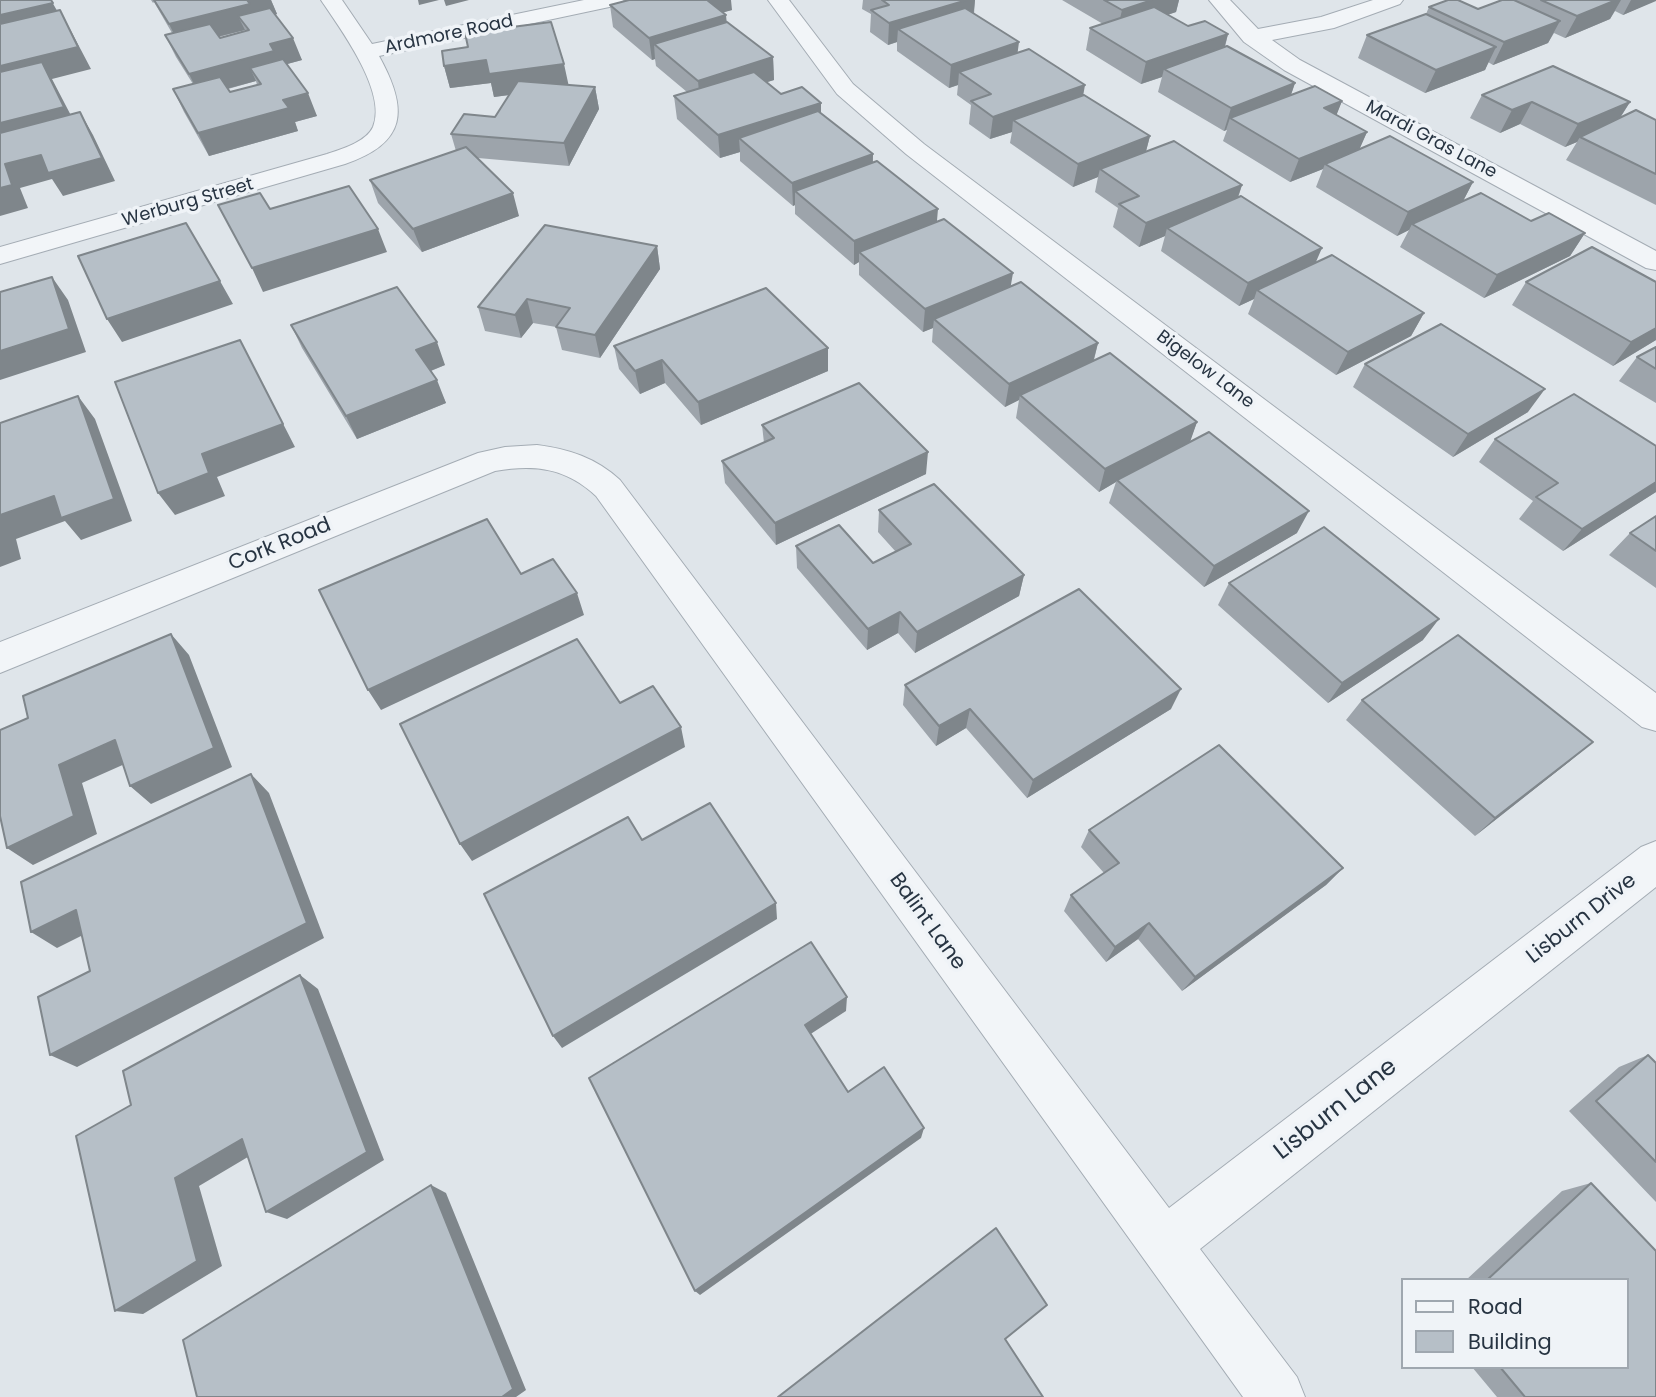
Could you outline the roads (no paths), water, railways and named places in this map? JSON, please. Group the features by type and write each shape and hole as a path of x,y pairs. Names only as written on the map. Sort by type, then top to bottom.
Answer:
{"street":[{"path":"331,0 366,52"},
{"name":"Ardmore Road","path":"366,52 614,0"},
{"name":"Bigelow Lane","path":"778,0 845,89 915,149 1656,715"},
{"name":"Mardi Gras Lane","path":"1219,0 1252,37 1311,76 1656,262"},
{"path":"1252,37 1326,23 1394,0"},
{"name":"Werburg Street","path":"0,256 336,159 372,142 383,131 388,114 366,52"},
{"name":"Cork Road","path":"0,658 474,467 521,456 565,460"},
{"name":"Balint Lane","path":"565,460 590,471 608,488 1277,1397"},
{"name":"Lisburn Drive","path":"1507,976 1656,861"},
{"name":"Lisburn Lane","path":"1164,1244 1507,976"}]}
